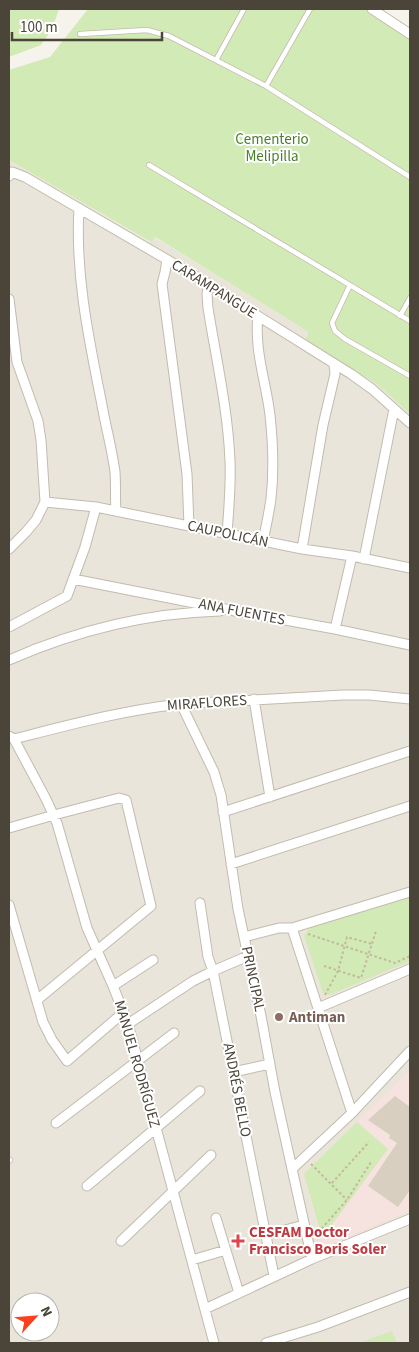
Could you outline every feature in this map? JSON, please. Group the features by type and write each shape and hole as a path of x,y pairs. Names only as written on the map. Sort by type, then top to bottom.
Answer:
{"street":[{"path":"372,9 410,34"},
{"name":"CARAMPANGUE","path":"9,176 12,172 25,177 209,284 361,381 410,423"},
{"path":"79,208 78,234 82,297 102,408 110,439 115,473 116,511"},
{"path":"167,260 162,284 187,474 188,526"},
{"path":"209,284 207,294 208,308 230,461 229,508 226,534"},
{"path":"9,299 17,362 38,421 45,502 36,520 9,548"},
{"path":"258,316 258,345 273,451 271,500 263,541"},
{"path":"302,549 335,374 334,364"},
{"path":"364,558 394,409"},
{"name":"CAUPOLICÁN","path":"45,502 96,507 302,549 364,558 410,568"},
{"path":"9,627 67,596 85,547 96,507"},
{"path":"335,629 352,556"},
{"name":"ANA FUENTES","path":"73,579 410,645"},
{"path":"9,660 68,638 130,622 174,614 235,611"},
{"name":"MIRAFLORES","path":"11,738 122,713 181,704 343,695 370,695 410,699"},
{"path":"254,699 270,797"},
{"name":"PRINCIPAL","path":"181,704 218,784 238,909 312,1259"},
{"name":"MANUEL RODRÍGUEZ","path":"11,738 54,815 85,921 124,1012 214,1343"},
{"path":"223,812 410,750"},
{"path":"9,828 119,798 126,800 150,906 37,1000"},
{"path":"231,864 410,806"},
{"path":"244,937 279,928 292,928 410,892"},
{"name":"ANDRÉS BELLO","path":"200,903 208,958 213,971 274,1276"},
{"path":"9,905 47,1031 67,1061 124,1012"},
{"path":"292,928 352,1113"},
{"path":"128,1024 179,989 213,971 248,956"},
{"path":"113,986 153,960"},
{"path":"318,1008 410,968"},
{"path":"56,1123 174,1033"},
{"path":"292,1168 352,1113 410,1051"},
{"path":"233,1072 270,1064"},
{"path":"86,1186 200,1091"},
{"path":"121,1241 211,1156"},
{"path":"216,1218 239,1293"},
{"path":"205,1309 312,1259 410,1219"},
{"path":"266,1235 304,1225"},
{"path":"192,1260 226,1250"},
{"path":"266,1343 318,1328 408,1295"}],"lane":[{"path":"216,60 244,9"},
{"path":"266,86 310,9"},
{"path":"80,34 147,30 169,36 266,86 410,177"},
{"path":"149,165 410,321"},
{"path":"350,285 332,323 335,331 345,339 410,376"},
{"path":"400,316 410,298"}],"path":[{"path":"292,928 396,963 410,956"},
{"path":"324,966 361,978 376,931"},
{"path":"318,1008 338,971 347,937 372,944"},
{"path":"331,1184 369,1142"},
{"path":"304,1157 347,1200"},
{"path":"308,1244 347,1200 371,1162"}],"shaded area":[{"path":"9,160 150,242 154,237 310,332 305,341 377,384 410,414 410,1343 9,1343"},
{"path":"410,1070 410,1211 323,1247 304,1174"}],"green space":[{"path":"9,9 59,9 52,29 41,45 9,57"},
{"name":"Cementerio Melipilla","path":"88,9 367,9 410,32 410,414 377,384 305,341 309,332 155,237 151,242 9,160 9,70 50,57"},
{"path":"410,898 410,961 329,995 323,993 304,936 310,927"},
{"path":"357,1122 388,1149 322,1238 304,1174"},
{"path":"392,1331 397,1343 359,1343"}],"building":[{"path":"395,1096 410,1107 410,1190 398,1207 368,1186 397,1143 389,1138 390,1135 368,1120"}],"place":[{"name":"Antiman","path":"279,1017"},
{"name":"CESFAM Doctor Francisco Boris Soler","path":"238,1241"}]}
